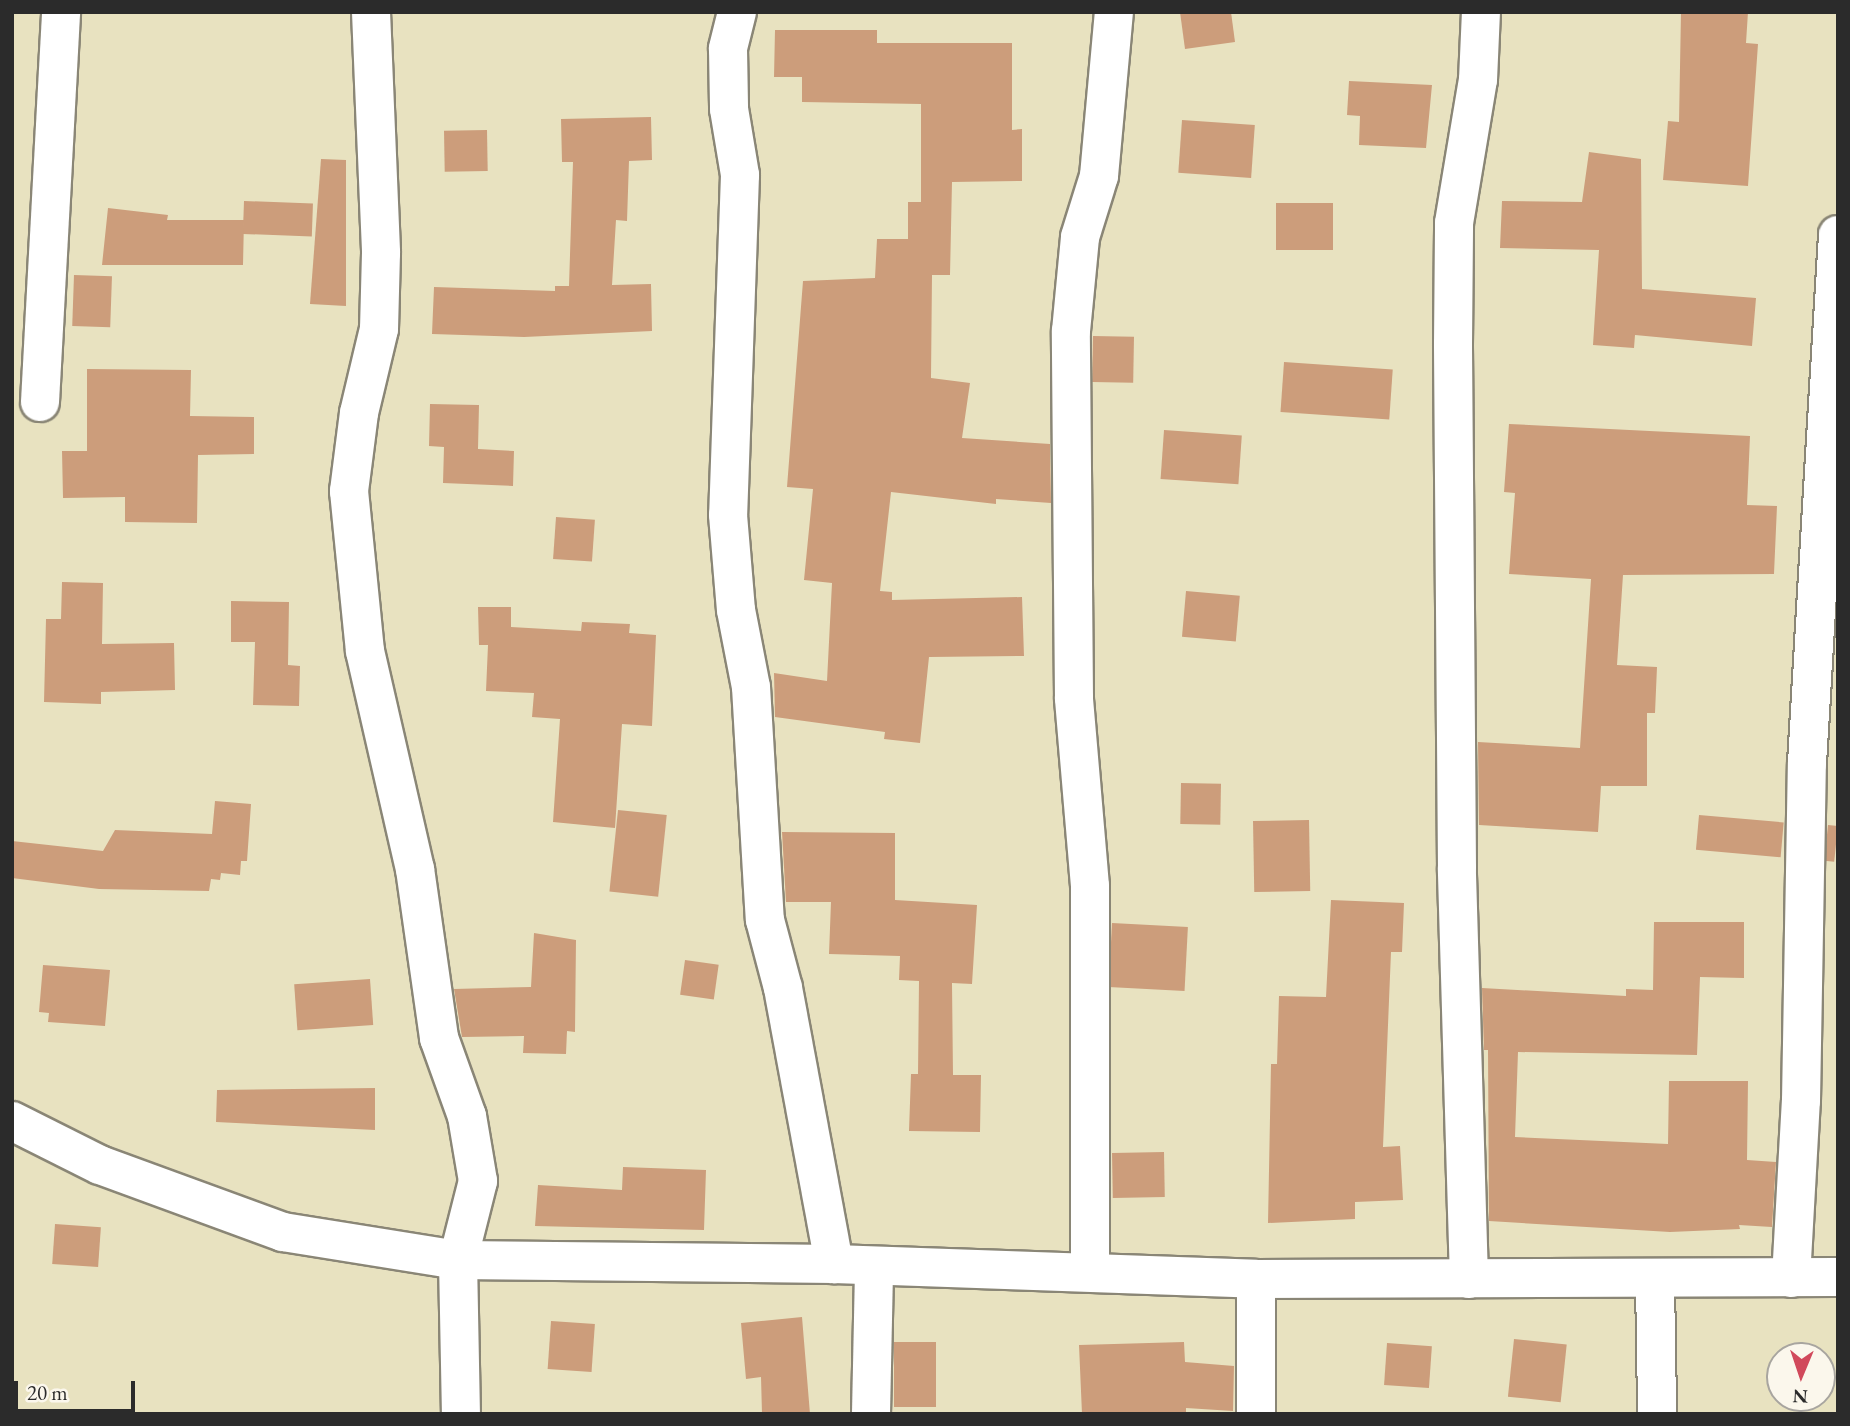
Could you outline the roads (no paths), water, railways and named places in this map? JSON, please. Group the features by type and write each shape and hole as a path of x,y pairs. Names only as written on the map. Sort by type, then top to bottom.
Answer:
{"street":[{"path":"40,402 61,12"},
{"path":"371,12 382,253 379,328 359,413 349,491 365,651 415,869 439,1038 467,1116 478,1181 458,1260 461,1414"},
{"path":"737,12 728,49 729,108 740,175 729,528 736,610 751,687 765,920 783,988 834,1264"},
{"path":"1090,1271 1090,886 1074,698 1071,331 1080,237 1099,176 1114,12"},
{"path":"1469,1279 1457,868 1454,223 1478,80 1481,12"},
{"path":"1791,1278 1801,1101 1807,763 1838,235"},
{"path":"12,1121 100,1165 283,1232 458,1260 834,1264 1256,1279 1838,1278"},
{"path":"871,1414 874,1266"},
{"path":"1256,1279 1256,1414"},
{"path":"1655,1280 1657,1414"}]}
